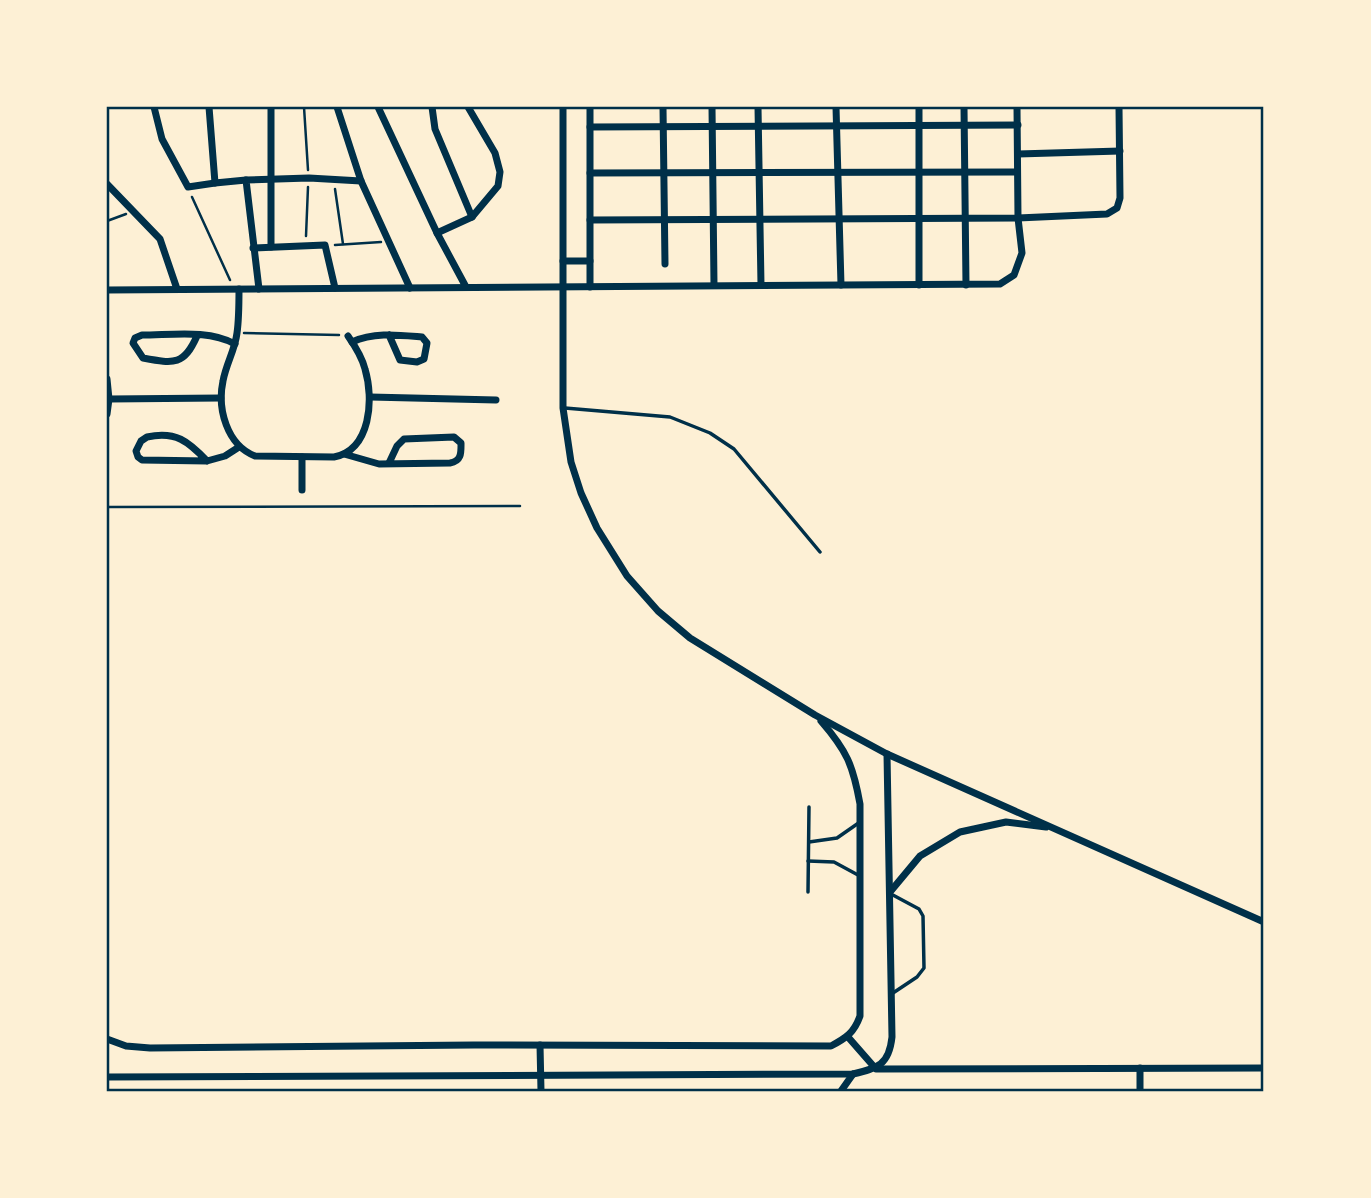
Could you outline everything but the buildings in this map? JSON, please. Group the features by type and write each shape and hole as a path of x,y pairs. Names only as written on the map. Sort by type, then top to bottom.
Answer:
{"street":[{"path":"154,107 162,139 188,187 246,180 309,178 361,181"},
{"path":"209,107 215,183"},
{"path":"271,107 271,247"},
{"path":"337,107 361,181 410,288"},
{"path":"378,107 437,233 466,287"},
{"path":"432,107 435,129 471,217"},
{"path":"437,233 471,217 498,186 500,172 495,153 468,107"},
{"path":"563,107 563,408 570,462 597,528 627,576 658,611 690,638 816,715 887,754 1264,922"},
{"path":"590,107 590,287"},
{"path":"663,107 665,264"},
{"path":"712,107 714,285"},
{"path":"758,107 761,285"},
{"path":"836,107 841,285"},
{"path":"919,107 919,285"},
{"path":"964,107 966,285"},
{"path":"107,290 1000,284 1014,275 1022,253 1018,219 1017,107"},
{"path":"590,220 1018,219 1107,214 1120,204 1121,198 1119,107"},
{"path":"590,127 1018,125"},
{"path":"1018,154 1119,151"},
{"path":"590,173 1017,172"},
{"path":"246,180 259,289"},
{"path":"107,184 163,243 177,289"},
{"path":"253,248 325,245 335,288"},
{"path":"563,261 590,261"},
{"path":"237,289 237,333 223,379 221,398 230,432 239,447 255,456 334,457 355,447 366,424 370,397 366,371 350,339 389,335 424,339 427,346 424,359 417,362 400,360 389,335"},
{"path":"197,336 187,355 175,360 144,358 133,343 140,335 197,336 222,337 235,344"},
{"path":"107,379 107,414"},
{"path":"370,397 496,400"},
{"path":"109,399 221,398"},
{"path":"206,461 182,438 147,437 141,441 136,451 142,460 206,461 225,456 239,447"},
{"path":"344,454 379,464 453,463 460,456 461,443 454,437 409,438 400,442 389,463"},
{"path":"302,457 302,490"},
{"path":"107,1039 126,1046 150,1048 831,1046 848,1037 856,1028 860,1016 860,804 854,774 842,746 816,715"},
{"path":"876,1069 891,1049 887,754"},
{"path":"890,893 920,856 960,832 1006,822 1054,828"},
{"path":"848,1037 876,1069"},
{"path":"540,1045 541,1091"},
{"path":"1140,1068 1140,1091"},
{"path":"107,1077 853,1074 876,1069 1264,1068"},
{"path":"841,1091 853,1074"}],"lane":[{"path":"563,408 670,417 710,433 734,449 820,552"},
{"path":"808,892 809,807"},
{"path":"808,842 837,838 860,822"},
{"path":"808,860 834,862 860,876"},
{"path":"890,893 919,909 923,916 924,968 917,977 892,995"}],"path":[{"path":"304,107 309,178 305,245"},
{"path":"334,180 343,244"},
{"path":"188,187 237,289"},
{"path":"107,221 135,211"},
{"path":"325,245 387,242"},
{"path":"237,333 350,339"},
{"path":"107,507 520,506"}]}
